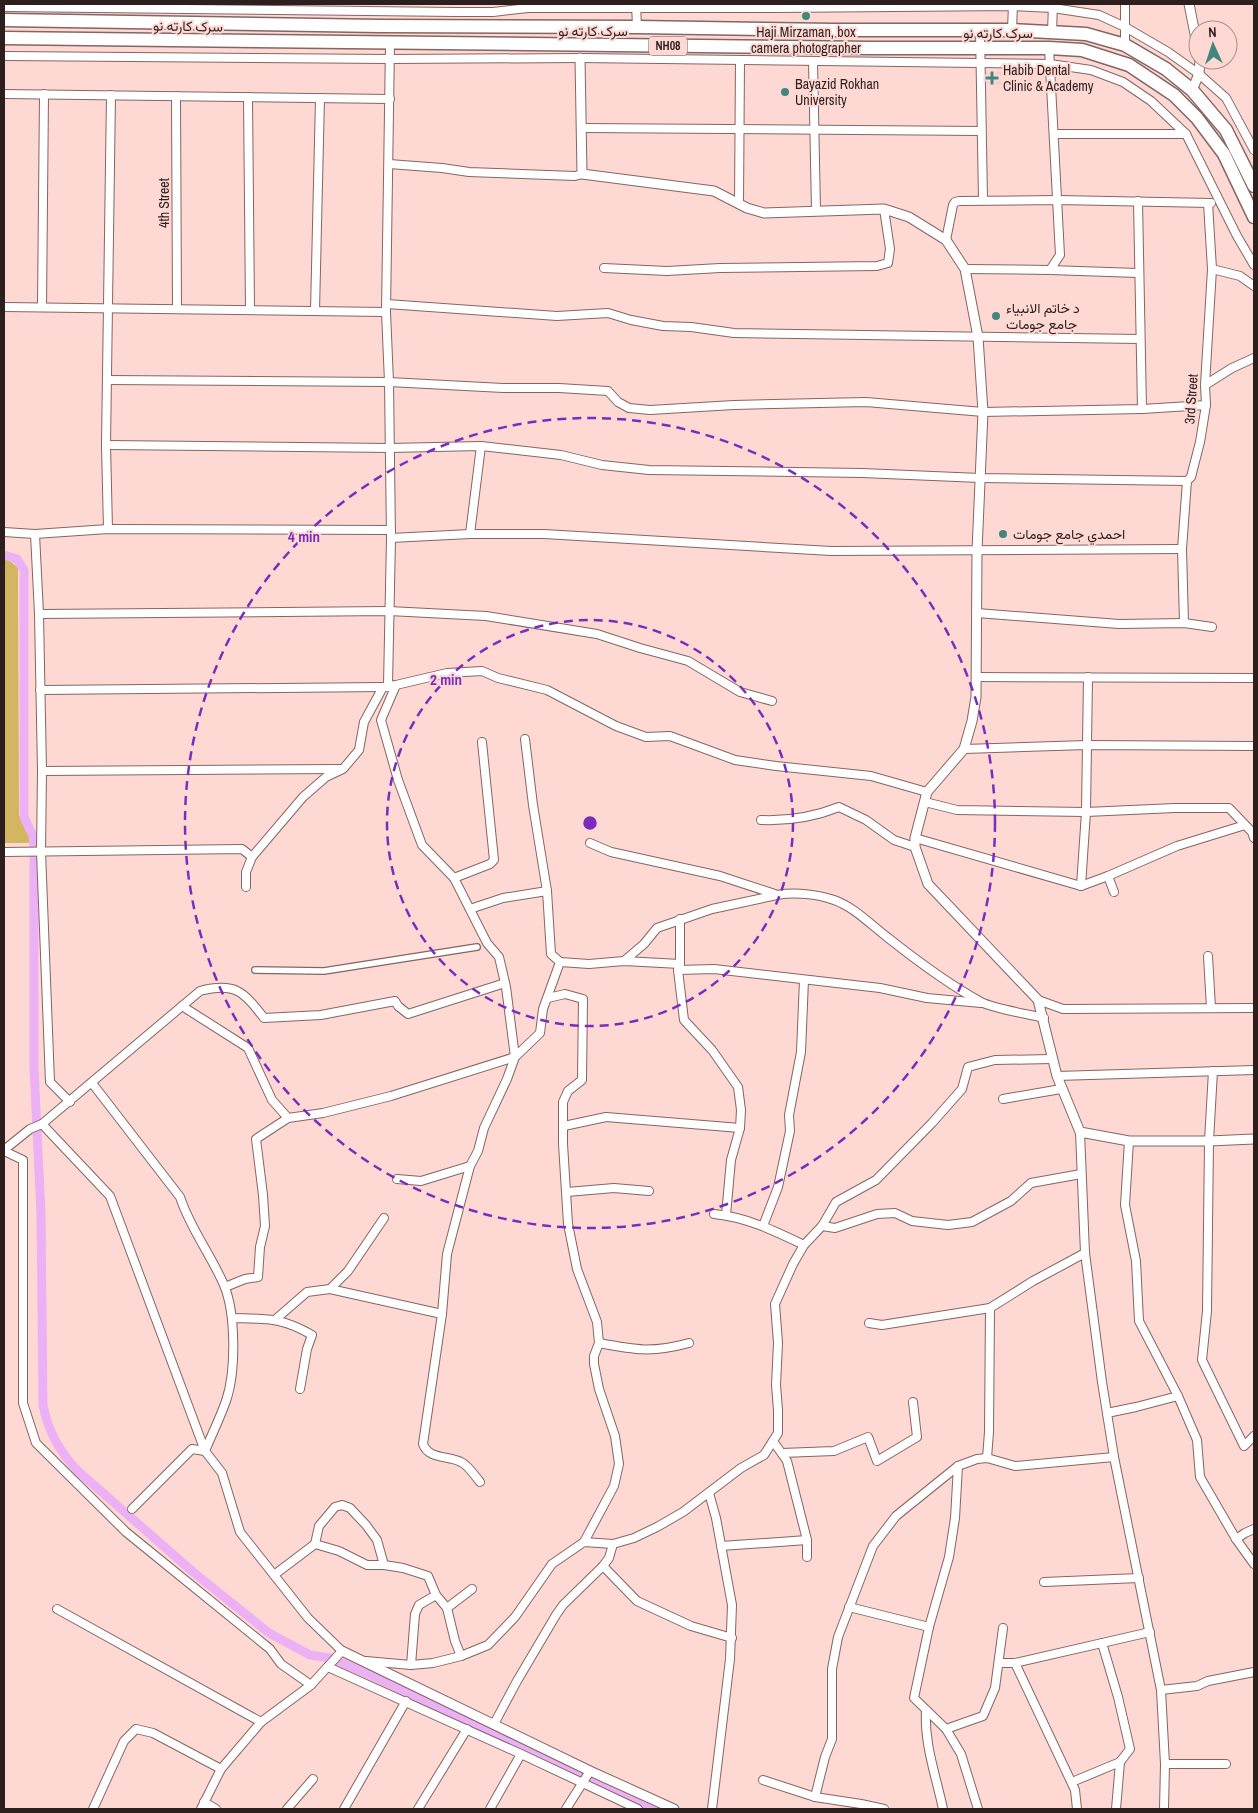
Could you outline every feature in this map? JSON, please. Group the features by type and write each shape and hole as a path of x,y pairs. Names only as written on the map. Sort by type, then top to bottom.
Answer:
{"highway":[{"name":"سرک کارته نو","path":"4,20 380,26 1012,30 1086,34 1125,45 1166,69 1192,90 1226,130 1254,186"},
{"name":"سرک کارته نو","path":"4,38 390,44 1049,48 1082,50 1129,65 1174,95 1197,118 1224,154 1254,217"}],"street":[{"path":"1125,4 1125,45"},
{"path":"1190,4 1193,20"},
{"path":"636,5 637,27"},
{"path":"1012,5 1012,30"},
{"path":"1052,32 1053,6"},
{"path":"4,7 1053,6 1099,15 1125,27 1168,52 1199,74 1226,98 1254,150"},
{"path":"380,8 380,26"},
{"path":"980,31 983,200"},
{"path":"390,44 387,308 391,534 390,611 389,686 381,720 398,780 422,845 454,878 487,943 499,957 505,984 515,1057"},
{"path":"1049,48 1060,255 1050,270"},
{"path":"4,56 390,59 580,58 980,63 1050,64 1091,70 1123,82 1152,101 1186,134 1254,265"},
{"path":"580,58 582,174"},
{"path":"739,203 740,60"},
{"path":"813,61 816,211"},
{"path":"1192,90 1199,70"},
{"path":"4,94 390,98"},
{"path":"42,307 44,94"},
{"path":"108,529 106,445 111,95"},
{"name":"4th Street","path":"176,96 178,309"},
{"path":"248,97 250,310"},
{"path":"315,311 320,98"},
{"path":"582,128 981,131"},
{"path":"1054,134 1186,134"},
{"path":"389,164 486,173 575,176 582,174 714,191 747,208 764,213 884,210 909,217 946,240 965,269 978,336 982,412 977,551 976,697 964,749 927,792 915,842 928,884 1038,1000 1061,1089 1080,1132 1085,1253 1107,1413 1114,1457 1161,1690 1165,1764 1164,1809"},
{"path":"946,240 955,202 1058,200 1220,202"},
{"path":"1138,201 1142,409"},
{"name":"3rd Street","path":"1184,623 1182,549 1187,481 1191,477 1206,405 1204,385 1212,269 1208,203"},
{"path":"604,268 668,271 720,268 877,266 888,263 890,249 884,210"},
{"path":"965,269 1138,273"},
{"path":"1212,269 1240,276 1254,286"},
{"path":"4,307 315,311 387,308 557,316 608,313 631,320 663,326 691,327 734,333 1140,339"},
{"path":"1204,385 1232,368 1254,358"},
{"path":"107,380 389,382 503,388 559,388 608,391 618,402 629,408 650,410 734,405 866,402 982,412 1142,409 1206,405"},
{"path":"106,445 390,448 481,446 562,456 602,465 650,470 1187,481"},
{"path":"470,534 481,446"},
{"path":"4,532 35,534 108,529 391,534 544,534 634,541 831,551 1182,549"},
{"path":"35,534 42,771 36,852 50,1082 70,1102"},
{"path":"38,614 390,611 486,616 597,634 688,661 740,692 772,701"},
{"path":"977,613 1119,624 1184,623 1212,627"},
{"path":"40,690 389,686 446,673 482,671 498,678 547,690 616,726 646,737 670,736 735,760 871,776 927,792"},
{"path":"977,677 1254,678"},
{"path":"1081,886 1086,812 1088,677"},
{"path":"246,887 246,872 252,857 303,797 326,778 344,769 359,750 364,722 389,686"},
{"path":"525,739 533,806 547,891 549,948 551,954 560,962 589,964 624,961 880,988 927,998 983,1003 1044,1018"},
{"path":"454,878 490,864 494,860 482,742"},
{"path":"964,749 1087,745 1254,746"},
{"path":"42,771 344,769"},
{"path":"925,802 957,810 1086,812 1229,808 1252,832 1254,838"},
{"path":"761,820 784,821 824,813 839,807 866,820 894,840 915,842 1081,886 1177,846 1245,824"},
{"path":"590,843 611,852 720,876 777,895"},
{"path":"4,852 242,849 252,857"},
{"path":"1108,876 1114,892"},
{"path":"470,909 503,898 547,891"},
{"path":"624,961 644,944 657,928 712,909 788,893 835,900 861,915 914,957 983,1003"},
{"path":"680,919 679,967 684,1020 712,1050 738,1087 742,1110 740,1128 731,1160 726,1215"},
{"path":"255,970 324,971 394,962 477,947"},
{"path":"1208,956 1211,1008"},
{"path":"480,1482 462,1462 433,1455 426,1450 423,1444 442,1314 447,1254 470,1166 478,1151 484,1128 515,1057 540,1033 543,1009 560,962"},
{"path":"763,1226 778,1187 790,1131 789,1115 801,1052 804,980"},
{"path":"311,1685 281,1664 270,1649 126,1532 36,1442 23,1403 23,1160 4,1150 30,1129 42,1124 70,1102 200,992 216,987 228,987 242,992 264,1018 321,1015 395,1001 408,1014 505,984"},
{"path":"42,1124 110,1196 205,1450 222,1473 240,1532 338,1655 377,1662 411,1665 433,1664 461,1656 488,1645 515,1617 552,1564 584,1542 614,1486 619,1464 615,1436 599,1389 594,1364 594,1356 600,1343 597,1322 575,1259 568,1224 562,1116 563,1102 568,1091 582,1080 583,999 565,994 548,998"},
{"path":"1038,1000 1063,1009 1254,1008"},
{"path":"182,1006 248,1048 272,1100 288,1118"},
{"path":"224,1287 245,1279 258,1277 260,1247 265,1226 256,1139 288,1118 323,1113 391,1096 515,1057"},
{"path":"584,1542 613,1544 634,1538 658,1527 683,1512 741,1468 764,1455 778,1433 776,1385 778,1343 775,1304 804,1245 822,1226 836,1202 876,1180 932,1123 962,1089 968,1067 995,1060 1052,1058"},
{"path":"1057,1076 1254,1070"},
{"path":"1213,1071 1207,1311 1202,1360 1244,1446 1254,1436"},
{"path":"92,1083 180,1197 186,1215 204,1244 224,1287 232,1318 234,1352 226,1400 205,1450"},
{"path":"1003,1099 1061,1089"},
{"path":"564,1126 606,1117 740,1128"},
{"path":"1080,1132 1129,1141 1254,1139"},
{"path":"1129,1141 1125,1205 1136,1261 1139,1321 1178,1396 1197,1440 1200,1477 1236,1540 1254,1564"},
{"path":"397,1179 421,1181 470,1166"},
{"path":"822,1226 835,1228 877,1214 895,1213 912,1221 948,1226 972,1222 1011,1201 1030,1183 1081,1174"},
{"path":"567,1192 614,1188 649,1191"},
{"path":"714,1214 726,1215 763,1226 804,1245"},
{"path":"330,1289 348,1271 384,1218"},
{"path":"869,1323 882,1325 990,1308 1032,1281 1085,1253"},
{"path":"276,1319 308,1292 330,1289 442,1314"},
{"path":"987,1458 990,1308"},
{"path":"232,1318 276,1319 292,1324 312,1335 300,1389"},
{"path":"600,1343 635,1350 665,1350 689,1343"},
{"path":"1107,1413 1178,1396"},
{"path":"782,1453 834,1451 868,1438 877,1462 917,1437 913,1402"},
{"path":"773,1441 787,1461 806,1540 807,1557"},
{"path":"132,1508 192,1449 205,1450"},
{"path":"816,1797 824,1757 832,1739 832,1669 838,1637 873,1546 896,1516 958,1466 977,1459 987,1458 1015,1466 1114,1457"},
{"path":"958,1466 955,1518 949,1557 929,1627 914,1698 946,1728 961,1754 978,1809"},
{"path":"709,1493 716,1518 732,1605 732,1638 712,1809"},
{"path":"274,1575 314,1544 319,1526 335,1507 342,1505 350,1508 377,1540 384,1565"},
{"path":"1236,1540 1254,1528"},
{"path":"721,1546 806,1540"},
{"path":"314,1544 339,1551 367,1566 384,1565 403,1568 428,1576 436,1595 447,1608 455,1641 461,1656"},
{"path":"494,1724 517,1681 560,1610 603,1566 609,1558 613,1544"},
{"path":"603,1566 637,1601 691,1626 732,1638"},
{"path":"1044,1582 1139,1578"},
{"path":"447,1608 472,1590"},
{"path":"411,1665 415,1614 419,1605 436,1595"},
{"path":"849,1607 929,1627"},
{"path":"57,1609 261,1722"},
{"path":"946,1728 983,1716 995,1688 1003,1628"},
{"path":"999,1663 1015,1663 1150,1632"},
{"path":"1072,1782 1120,1762 1130,1749 1118,1697 1102,1643"},
{"path":"216,1809 202,1806 221,1769 261,1722 311,1685 338,1655"},
{"path":"355,1658 494,1724 588,1773 674,1809"},
{"path":"1015,1663 1072,1782 1077,1809"},
{"path":"328,1667 406,1701 638,1809"},
{"path":"1161,1690 1197,1686 1208,1681 1254,1672"},
{"path":"344,1809 406,1701"},
{"path":"926,1710 925,1725 929,1754 943,1809"},
{"path":"93,1809 124,1742 136,1729 153,1732 221,1769"},
{"path":"418,1809 466,1729"},
{"path":"490,1809 521,1754"},
{"path":"1116,1809 1120,1762"},
{"path":"1165,1764 1226,1764"},
{"path":"566,1809 588,1773"},
{"path":"286,1809 313,1779"},
{"path":"763,1780 816,1797 884,1809"}],"shaded area":[{"name":"Habib Dental Clinic & Academy","path":"1001,72 1001,84 983,83 983,73"},
{"path":"4,559 8,559 18,568 19,815 30,836 30,843 4,843"}],"waterway":[{"path":"4,555 17,559 24,570 24,817 33,836 34,849 34,1068 41,1214 43,1405 48,1424 56,1442 79,1472 193,1572 269,1633 310,1655 330,1658 368,1674 655,1809"}],"place":[{"name":"Haji Mirzaman, box camera photographer","path":"806,16"},
{"name":"Habib Dental Clinic & Academy","path":"992,78"},
{"name":"Bayazid Rokhan University","path":"785,92"},
{"name":"د خاتم الانبیاء جامع جومات","path":"996,316"},
{"name":"احمدي جامع جومات","path":"1003,534"}]}
